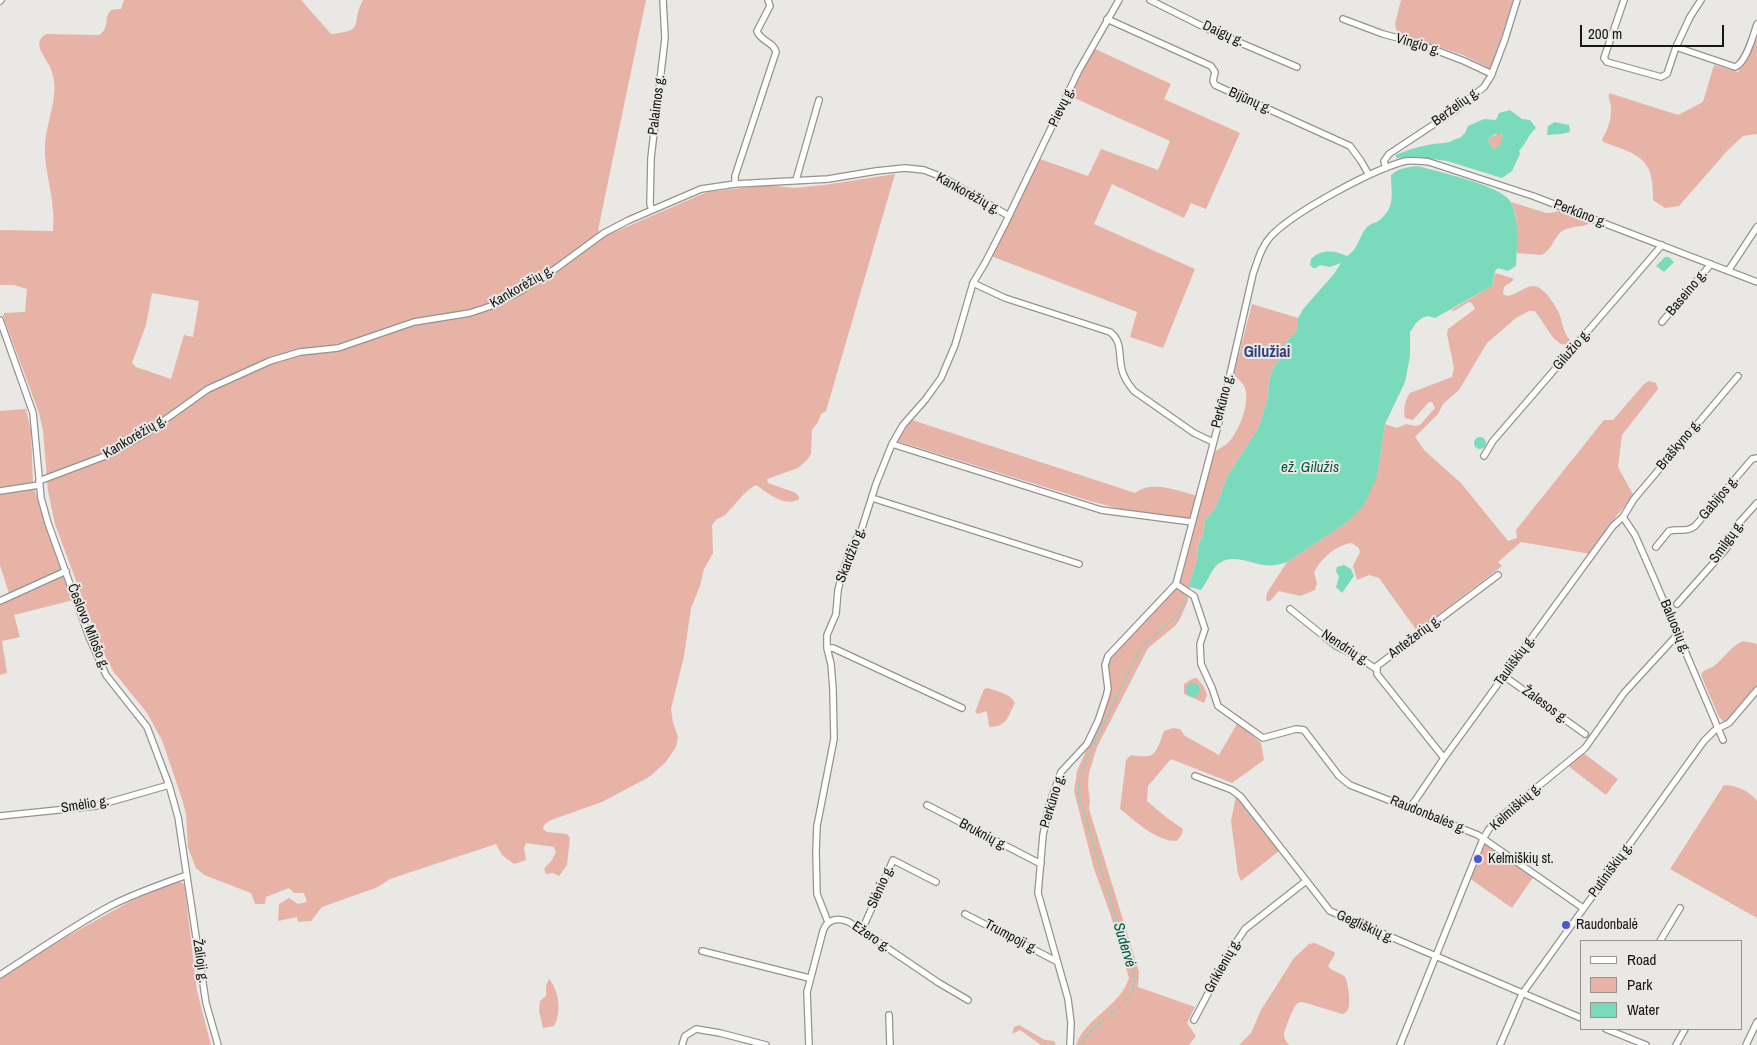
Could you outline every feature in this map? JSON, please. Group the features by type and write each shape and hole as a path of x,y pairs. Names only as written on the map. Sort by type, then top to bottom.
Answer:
{"street":[{"name":"Palaimos g.","path":"652,210 650,204 651,158 665,38 663,0"},
{"path":"735,184 735,176 776,52 774,47 758,36 757,31 770,6 768,0"},
{"name":"Pievų g.","path":"1009,216 1078,72 1119,0"},
{"name":"Daigų g.","path":"1150,0 1208,29 1297,67"},
{"name":"Berželių g.","path":"1386,168 1384,161 1389,154 1471,99 1484,87 1492,74 1505,40 1517,0"},
{"path":"1624,0 1604,58 1607,62 1660,77 1667,74 1676,47 1690,17 1701,0"},
{"name":"Bijūnų g.","path":"1107,19 1212,66 1215,72 1213,81 1215,85 1350,146 1361,160 1369,175"},
{"name":"Vingio g.","path":"1344,19 1383,34 1432,48 1492,74"},
{"path":"1676,47 1735,68 1743,60 1757,24"},
{"path":"796,180 819,100"},
{"name":"Perkūno g.","path":"1070,1045 1071,1023 1068,999 1039,899 1043,835 1047,812 1058,777 1063,768 1087,744 1098,721 1108,689 1105,664 1108,656 1176,584 1253,274 1263,248 1272,236 1288,222 1314,205 1369,175 1407,161 1416,160 1429,162 1533,196 1757,282"},
{"name":"Kankorėžių g.","path":"39,483 108,455 145,434 208,389 270,361 300,352 338,348 414,322 470,313 491,306 519,292 555,269 604,233 701,188 735,184 828,179 905,168 924,170 942,177 1009,216"},
{"name":"Skardžio g.","path":"828,922 816,894 815,872 817,826 834,739 833,689 827,635 836,614 840,583 852,546 861,531 876,484 892,444 903,425 941,378 954,345 973,283 1009,216"},
{"path":"1728,270 1757,226"},
{"name":"Gilužio g.","path":"1484,456 1493,441 1662,245"},
{"name":"Baseino g.","path":"1662,322 1711,264"},
{"path":"973,283 1005,298 1110,332 1116,336 1119,342 1122,370 1127,382 1134,391 1194,434 1212,442"},
{"name":"Česlovo Milošo g.","path":"0,320 33,412 41,498 48,523 106,675 147,727 169,785 178,817 187,876"},
{"name":"Braškyno g.","path":"1623,517 1634,499 1738,376"},
{"path":"892,444 1101,510 1192,522"},
{"name":"Gabijos g.","path":"1656,547 1672,529 1684,531 1695,526 1752,459 1757,458"},
{"path":"0,490 39,483"},
{"path":"872,498 1079,564"},
{"name":"Smilgų g.","path":"1677,604 1726,549 1739,523 1757,503"},
{"name":"Baluosių g.","path":"1623,517 1635,536 1723,740"},
{"name":"Tauliškių g.","path":"1410,808 1444,758 1613,526 1623,517"},
{"path":"0,600 66,571"},
{"name":"Antežerių g.","path":"1444,758 1382,681 1376,669 1379,664 1498,575"},
{"name":"Raudonbalės g.","path":"1176,584 1194,596 1198,613 1205,625 1200,644 1200,664 1212,688 1218,706 1230,716 1264,738 1296,729 1304,730 1350,785 1475,834 1583,908"},
{"name":"Nendrių g.","path":"1290,610 1336,646 1360,658 1376,669"},
{"name":"Kelmiškių g.","path":"1400,1045 1483,839 1489,829 1497,820 1585,748 1624,693 1678,634"},
{"path":"827,648 833,648 962,708"},
{"name":"Žalesos g.","path":"1504,676 1585,734"},
{"name":"Putiniškių g.","path":"1500,1045 1522,994 1583,908 1704,741 1712,732 1732,720 1757,690"},
{"name":"Gegliškių g.","path":"1195,776 1232,790 1241,797 1330,911 1336,915 1580,1018"},
{"name":"Smėlio g.","path":"0,816 96,806 169,785"},
{"name":"Bruknių g.","path":"926,805 1041,864"},
{"name":"Slėnio g.","path":"862,930 893,860 936,882"},
{"path":"0,974 65,932 113,905 154,887 187,876"},
{"name":"Žalioji g.","path":"187,876 206,1003 218,1045"},
{"name":"Grikienių g.","path":"1194,1020 1231,950 1245,929 1306,881"},
{"path":"1661,940 1680,908"},
{"name":"Trumpoji g.","path":"965,914 1056,961"},
{"name":"Ežero g.","path":"828,922 836,919 845,920 939,983 968,1000"},
{"path":"809,1045 806,1001 822,931 828,922"},
{"path":"702,951 810,978"},
{"path":"889,1016 890,1045"},
{"path":"1746,1045 1757,1022"},
{"path":"682,1045 685,1036 696,1029 720,1032 766,1045"},
{"path":"1609,1030 1646,1045"},
{"path":"1676,1045 1684,1030"}],"green space":[{"path":"124,0 301,0 331,34 342,33 354,28 363,0 646,0 598,230 603,237 707,192 768,185 794,188 895,174 826,411 821,414 812,430 811,454 798,468 767,479 768,483 796,493 799,499 788,502 782,501 756,485 747,491 725,515 716,520 712,525 713,553 704,569 700,586 691,608 684,656 671,709 678,737 676,747 665,763 649,777 602,802 551,820 544,825 543,829 547,832 567,834 570,838 567,865 559,876 553,873 546,874 544,869 556,852 554,847 526,843 524,848 526,860 514,864 502,855 496,844 390,879 378,887 322,907 311,921 298,922 297,917 278,921 279,904 289,898 298,904 307,902 304,893 294,893 289,888 266,897 265,904 255,904 251,893 204,875 196,868 188,848 186,814 162,740 147,713 113,671 101,648 55,524 48,491 43,430 39,413 3,316 4,313 25,312 27,289 14,285 0,285 0,230 53,231 52,204 45,146 54,86 50,67 40,50 40,41 46,34 99,35 105,29 109,12 121,9","holes":["152,293 199,301 193,337 184,335 171,379 136,367 132,363 146,325"]},
{"path":"1401,0 1513,0 1492,67 1489,68 1463,55 1397,33 1395,24"},
{"path":"1757,38 1757,134 1743,136 1727,151 1679,206 1665,208 1653,200 1651,175 1642,160 1626,150 1603,142 1602,139 1608,128 1611,115 1609,93 1678,115 1703,102 1714,65 1738,72"},
{"path":"1093,48 1171,84 1164,99 1240,133 1206,209 1191,203 1184,218 1112,184 1094,224 1195,269 1163,348 1130,337 1137,312 991,256 1040,159 1088,176 1101,149 1158,170 1170,141 1070,96"},
{"path":"1499,133 1503,136 1502,142 1497,149 1493,149 1488,141 1489,138"},
{"path":"1511,202 1546,213 1562,210 1593,222 1562,231 1548,251 1541,255 1517,253 1516,215"},
{"path":"1495,273 1514,280 1504,287 1503,294 1507,296 1527,287 1533,286 1541,289 1558,311 1570,343 1565,345 1559,343 1534,311 1529,311 1516,318 1487,343 1459,390 1443,404 1438,414 1415,437 1425,451 1461,483 1508,541 1517,538 1516,530 1604,420 1613,420 1644,384 1649,381 1656,383 1658,389 1622,435 1618,467 1634,496 1617,515 1591,554 1521,542 1498,562 1502,566 1417,631 1379,578 1369,575 1357,580 1353,566 1360,552 1359,548 1352,543 1335,550 1320,563 1314,573 1317,583 1315,590 1300,596 1279,591 1270,601 1267,601 1267,593 1287,562 1346,523 1377,476 1385,424 1397,428 1406,424 1420,425 1435,408 1432,402 1429,402 1413,420 1405,418 1405,405 1410,393 1452,377 1454,368 1447,334 1448,329 1475,309 1472,303 1469,302 1454,311 1451,310 1492,286"},
{"path":"1252,304 1298,318 1298,329 1282,347 1280,359 1273,368 1269,382 1268,397 1259,427 1228,475 1216,507 1205,520 1204,532 1198,547 1197,561 1189,584 1187,603 1179,621 1148,648 1097,747 1089,773 1088,786 1089,809 1139,972 1138,987 1195,1007 1187,1023 1196,1036 1189,1045 1076,1045 1087,1027 1119,996 1129,978 1110,913 1094,869 1074,791 1077,771 1108,702 1110,687 1108,665 1111,656 1171,592 1196,520 1120,509 897,441 912,420 1135,493 1150,487 1159,487 1201,497 1214,453 1227,444 1243,417 1246,392 1242,383 1234,374"},
{"path":"26,409 31,431 33,484 41,512 73,600 14,615 20,637 2,641 7,673 0,675 0,603 11,600 0,565 0,411"},
{"path":"1743,641 1757,644 1757,686 1729,720 1724,722 1719,717 1701,675 1703,671 1714,666 1731,649"},
{"path":"1197,678 1207,695 1204,703 1184,694 1184,684"},
{"path":"987,688 1006,695 1015,703 1004,723 996,727 990,727 986,711 978,714 975,712 984,689"},
{"path":"1238,722 1261,743 1264,760 1232,783 1171,759 1148,786 1147,801 1183,829 1177,841 1161,838 1140,825 1120,809 1126,760 1131,755 1146,756 1154,753 1164,731 1173,728 1180,729 1185,736 1219,755"},
{"path":"1582,752 1618,779 1606,795 1567,765"},
{"path":"1724,785 1742,789 1757,801 1757,918 1670,869"},
{"path":"1236,796 1246,806 1279,851 1241,881 1238,874 1231,821"},
{"path":"1485,844 1534,876 1512,908 1469,878"},
{"path":"179,881 184,884 185,889 197,991 211,1045 0,1045 0,978 59,941 127,903"},
{"path":"1315,943 1335,954 1328,966 1346,979 1349,998 1347,1011 1342,1014 1299,1002 1293,1010 1284,1032 1289,1045 1239,1045 1251,1033 1261,1010 1294,958 1309,944"},
{"path":"549,979 555,989 559,1008 554,1026 543,1028 539,1011 540,1001 546,996 546,986"},
{"path":"1019,1025 1045,1040 1054,1041 1056,1045 1041,1045 1020,1030 1012,1034 1014,1027"}],"water":[{"path":"1510,110 1522,119 1530,120 1536,128 1519,151 1520,154 1512,171 1502,178 1447,161 1419,157 1396,158 1396,155 1414,148 1446,143 1460,138 1468,126 1484,119 1496,120 1499,113","holes":["1495,134 1503,136 1500,145 1493,149 1488,141 1489,138"]},
{"path":"1555,122 1569,125 1570,132 1547,135 1548,126"},
{"name":"ež. Gilužis","path":"1418,166 1482,184 1504,195 1510,201 1517,224 1516,266 1508,271 1498,268 1495,271 1492,286 1435,318 1428,316 1422,318 1410,332 1410,356 1405,382 1385,424 1377,476 1364,505 1346,523 1287,562 1267,565 1229,559 1218,564 1201,590 1190,587 1189,584 1197,561 1198,547 1204,532 1205,520 1216,507 1228,475 1259,427 1268,397 1269,382 1273,368 1280,359 1282,347 1298,329 1298,318 1304,308 1334,274 1341,263 1330,267 1320,265 1313,268 1310,265 1311,259 1324,252 1333,252 1347,256 1351,253 1367,227 1379,220 1389,209 1392,198 1391,175 1400,169"},
{"path":"1665,257 1669,257 1674,262 1664,272 1656,266"},
{"path":"1478,437 1482,437 1486,443 1482,449 1478,449 1474,445 1474,441"},
{"path":"1344,565 1351,569 1354,576 1342,593 1336,587 1339,577 1336,571 1337,567"},
{"path":"1193,683 1198,685 1200,690 1198,695 1193,697 1188,695 1186,690 1188,685"}],"waterway":[{"name":"Sudervė","path":"1092,748 1142,646 1176,617 1187,600"},
{"name":"Sudervė","path":"1090,752 1080,777 1078,791 1104,880"},
{"name":"Sudervė","path":"1081,1045 1092,1030 1124,1002 1134,986 1133,969 1106,886"}],"place":[{"name":"Kelmiškių st.","path":"1478,859"},
{"name":"Raudonbalė","path":"1566,925"}],"district":[{"name":"Gilužiai","path":"1267,353"}]}
